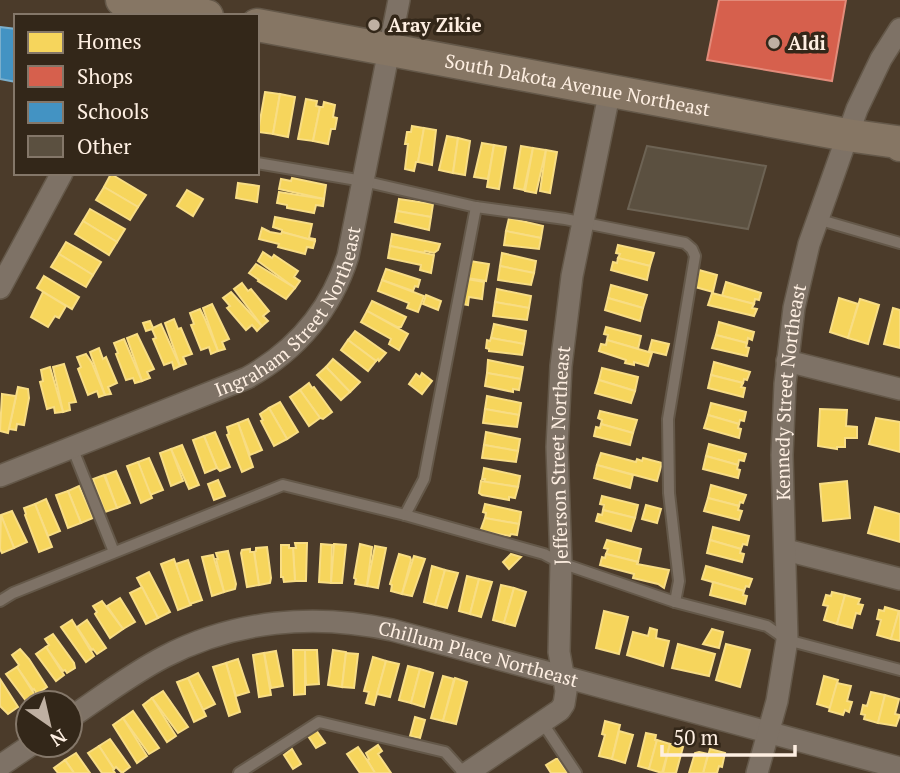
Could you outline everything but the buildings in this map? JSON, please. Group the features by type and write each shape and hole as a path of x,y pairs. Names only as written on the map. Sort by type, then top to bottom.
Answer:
{"main road":[{"path":"122,0 188,14"},
{"name":"South Dakota Avenue Northeast","path":"259,25 899,143"}],"street":[{"name":"Ingraham Street Northeast","path":"0,476 247,378 293,346 319,317 339,281 348,256 399,0"},
{"name":"Kennedy Street Northeast","path":"757,773 770,733 787,640 786,550 781,469 787,361 799,284 817,219 847,135 872,76 900,29"},
{"name":"Jefferson Street Northeast","path":"465,773 564,705 566,691 559,652 561,563 558,411 572,276 610,90"},
{"path":"0,288 61,175"},
{"path":"787,361 900,389"},
{"path":"786,550 900,579"},
{"name":"Chillum Place Northeast","path":"84,708 145,667 190,644 238,629 286,621 325,620 373,625 900,768"}],"lane":[{"path":"259,163 363,180 475,207 583,223 685,243 692,249 695,256 668,419 669,493 679,581 675,601"},
{"path":"405,515 424,479 475,207"},
{"path":"817,219 900,243"},
{"path":"72,447 114,552"},
{"path":"0,601 13,593 283,485 405,515 544,554 561,563 675,601 767,626 787,640 900,670"},
{"path":"239,773 319,722 445,752 465,773"},
{"path":"542,722 576,773"}],"place":[{"name":"Aray Zikie","path":"374,25"},
{"name":"Aldi","path":"774,43"}]}
